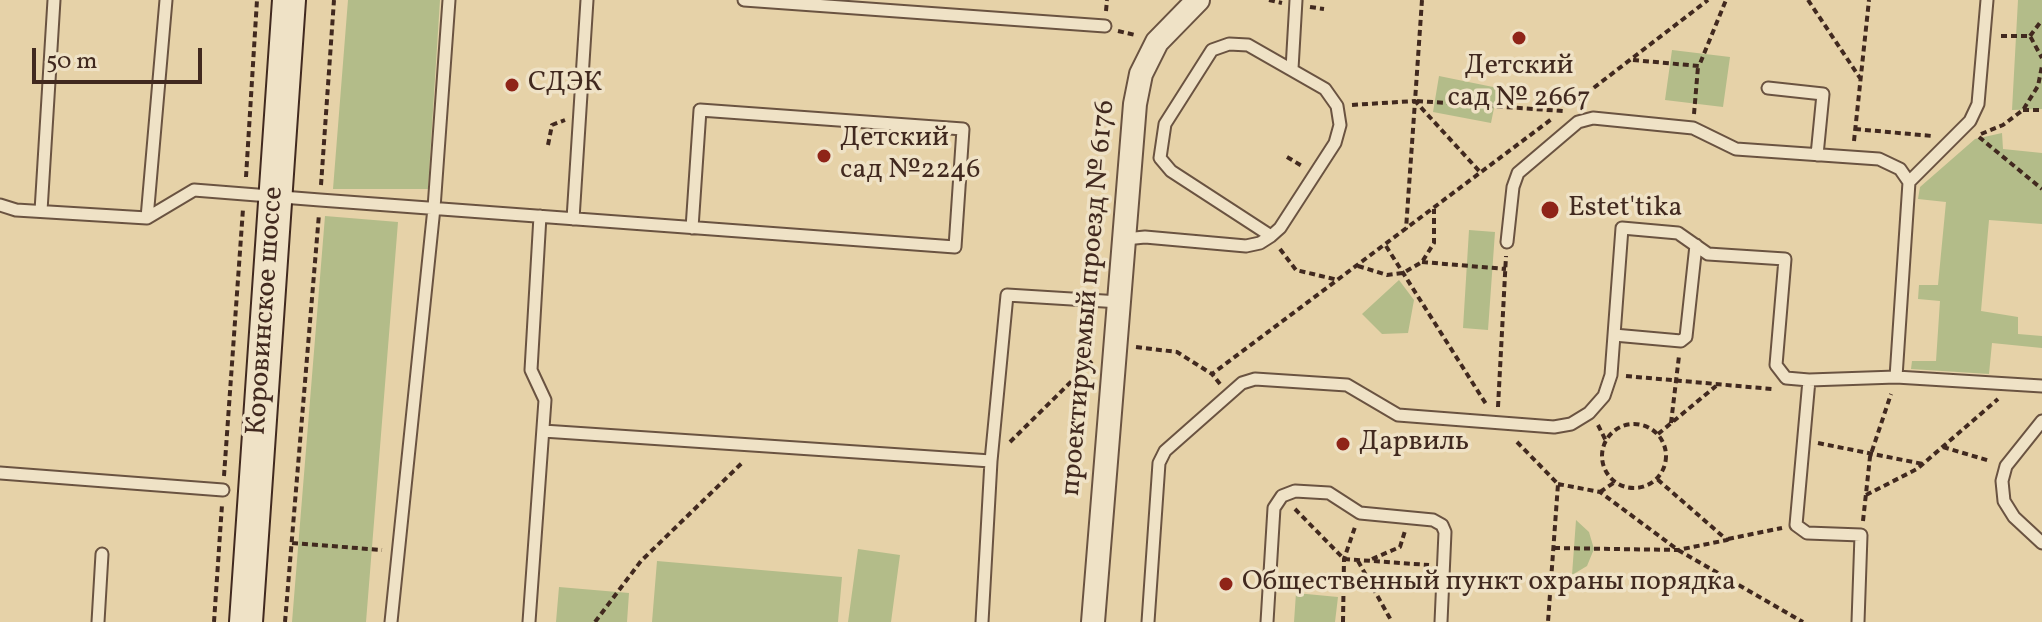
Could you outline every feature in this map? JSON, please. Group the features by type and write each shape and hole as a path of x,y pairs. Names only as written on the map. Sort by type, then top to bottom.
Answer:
{"main road":[{"name":"Коровинское шоссе","path":"246,622 260,195 289,0"}],"street":[{"name":"проектируемый проезд № 6176","path":"1093,622 1110,349 1120,302 1133,122 1141,74 1157,42 1198,0"}],"lane":[{"path":"41,211 54,0"},
{"path":"147,218 166,0"},
{"path":"391,622 434,208 449,0"},
{"path":"573,219 587,0"},
{"path":"744,0 1105,26"},
{"path":"1292,69 1296,0"},
{"path":"1909,182 1970,121 1978,104 1987,0"},
{"path":"1125,239 1145,237 1246,246 1260,243 1271,236 1280,228 1335,143 1340,125 1337,106 1325,89 1248,45 1229,44 1212,50 1165,124 1160,158 1171,171 1271,236"},
{"path":"1768,88 1823,94 1817,155"},
{"path":"0,205 147,218 194,190 692,228 955,247 963,129 700,110 692,228"},
{"path":"1507,242 1513,187 1518,173 1578,122 1593,118 1693,128 1736,149 1879,159 1900,169 1909,182 1896,377"},
{"path":"529,622 545,394 531,370 540,216"},
{"path":"1148,622 1159,463 1165,451 1230,394 1255,379 1347,385 1398,415 1554,427 1571,424 1589,413 1604,396 1611,375 1622,228 1678,233 1708,254 1785,259 1776,365 1786,378 1896,377 2042,386"},
{"path":"1614,335 1681,341 1686,337 1696,245"},
{"path":"982,622 991,461 1007,295 1120,302"},
{"path":"1809,380 1796,525 1807,533 1861,535 1858,622"},
{"path":"2042,421 2006,466 2002,481 2004,501 2014,517 2042,543"},
{"path":"543,431 991,461"},
{"path":"0,473 223,490"},
{"path":"1267,622 1274,508 1282,496 1295,491 1329,493 1360,513 1409,517 1442,525 1445,532 1441,622"},
{"path":"98,622 102,554"}],"path":[{"path":"214,622 223,490 260,195 257,0"},
{"path":"285,622 334,0"},
{"path":"1406,229 1422,0"},
{"path":"1212,374 1708,0"},
{"path":"1693,128 1699,66 1726,0"},
{"path":"1808,0 1860,78"},
{"path":"1852,157 1869,0"},
{"path":"2030,36 2042,20"},
{"path":"1986,36 2030,36"},
{"path":"2030,36 2042,58"},
{"path":"1631,60 1699,66"},
{"path":"1978,136 2003,125 2023,110 2040,86 2042,66"},
{"path":"1415,101 1481,173"},
{"path":"1337,106 1415,101 1563,111"},
{"path":"2023,110 2042,110"},
{"path":"548,145 552,125 580,113"},
{"path":"1970,121 1978,136 2042,189"},
{"path":"1855,129 1952,138"},
{"path":"1422,262 1436,231 1433,208"},
{"path":"1271,236 1296,270 1338,280"},
{"path":"1497,422 1507,242"},
{"path":"1385,245 1497,422 1558,484 1600,492 1678,550 1803,622"},
{"path":"1358,266 1387,275 1403,273 1422,262 1506,269"},
{"path":"1671,423 1681,341"},
{"path":"991,461 1110,349 1177,352 1212,374 1230,394"},
{"path":"1611,375 1773,389 1786,378"},
{"path":"1861,535 1872,454 1896,377"},
{"path":"1658,434 1718,384"},
{"path":"1866,495 1923,464 2015,384"},
{"path":"1636,424 1658,434 1666,457 1657,479 1637,488 1615,482 1607,474 1602,452 1613,431 1636,424"},
{"path":"1804,440 1923,464"},
{"path":"595,622 641,561 760,446"},
{"path":"1943,447 2006,466"},
{"path":"1657,479 1727,540"},
{"path":"1600,492 1615,482"},
{"path":"1548,622 1558,484"},
{"path":"1282,496 1344,559 1444,566"},
{"path":"1343,622 1344,559 1360,513"},
{"path":"1368,561 1400,547 1409,517"},
{"path":"1554,548 1678,550 1796,525"},
{"path":"292,543 396,551"},
{"path":"1358,560 1392,622"},
{"path":"1269,584 1344,588"}],"green space":[{"path":"348,0 440,0 428,189 333,189"},
{"path":"2018,0 2042,0 2042,109 2012,110"},
{"path":"1672,50 1730,57 1723,107 1665,100"},
{"path":"1439,76 1498,88 1491,123 1433,112"},
{"path":"2002,133 2003,149 2042,153 2042,224 1989,220 1981,311 2018,317 2018,334 2042,336 2042,348 1992,343 1989,374 1911,369 1912,361 1936,361 1940,301 1918,299 1919,285 1938,285 1946,202 1918,199 1920,187 1975,139"},
{"path":"325,216 398,222 366,622 292,622"},
{"path":"1469,230 1495,232 1488,330 1463,328"},
{"path":"1399,280 1414,300 1408,333 1382,334 1362,314"},
{"path":"1576,520 1589,532 1594,549 1587,566 1572,575"},
{"path":"858,549 900,555 891,622 848,622"},
{"path":"657,561 842,577 838,622 652,622"},
{"path":"559,587 629,593 627,622 556,622"},
{"path":"1296,593 1338,597 1335,622 1294,622"}],"place":[{"name":"Детский сад № 2667","path":"1519,38"},
{"name":"СДЭК","path":"512,85"},
{"name":"Детский сад №2246","path":"824,156"},
{"name":"Estet'tika","path":"1550,210"},
{"name":"Дарвиль","path":"1343,444"},
{"name":"Общественный пункт охраны порядка","path":"1226,584"}]}
